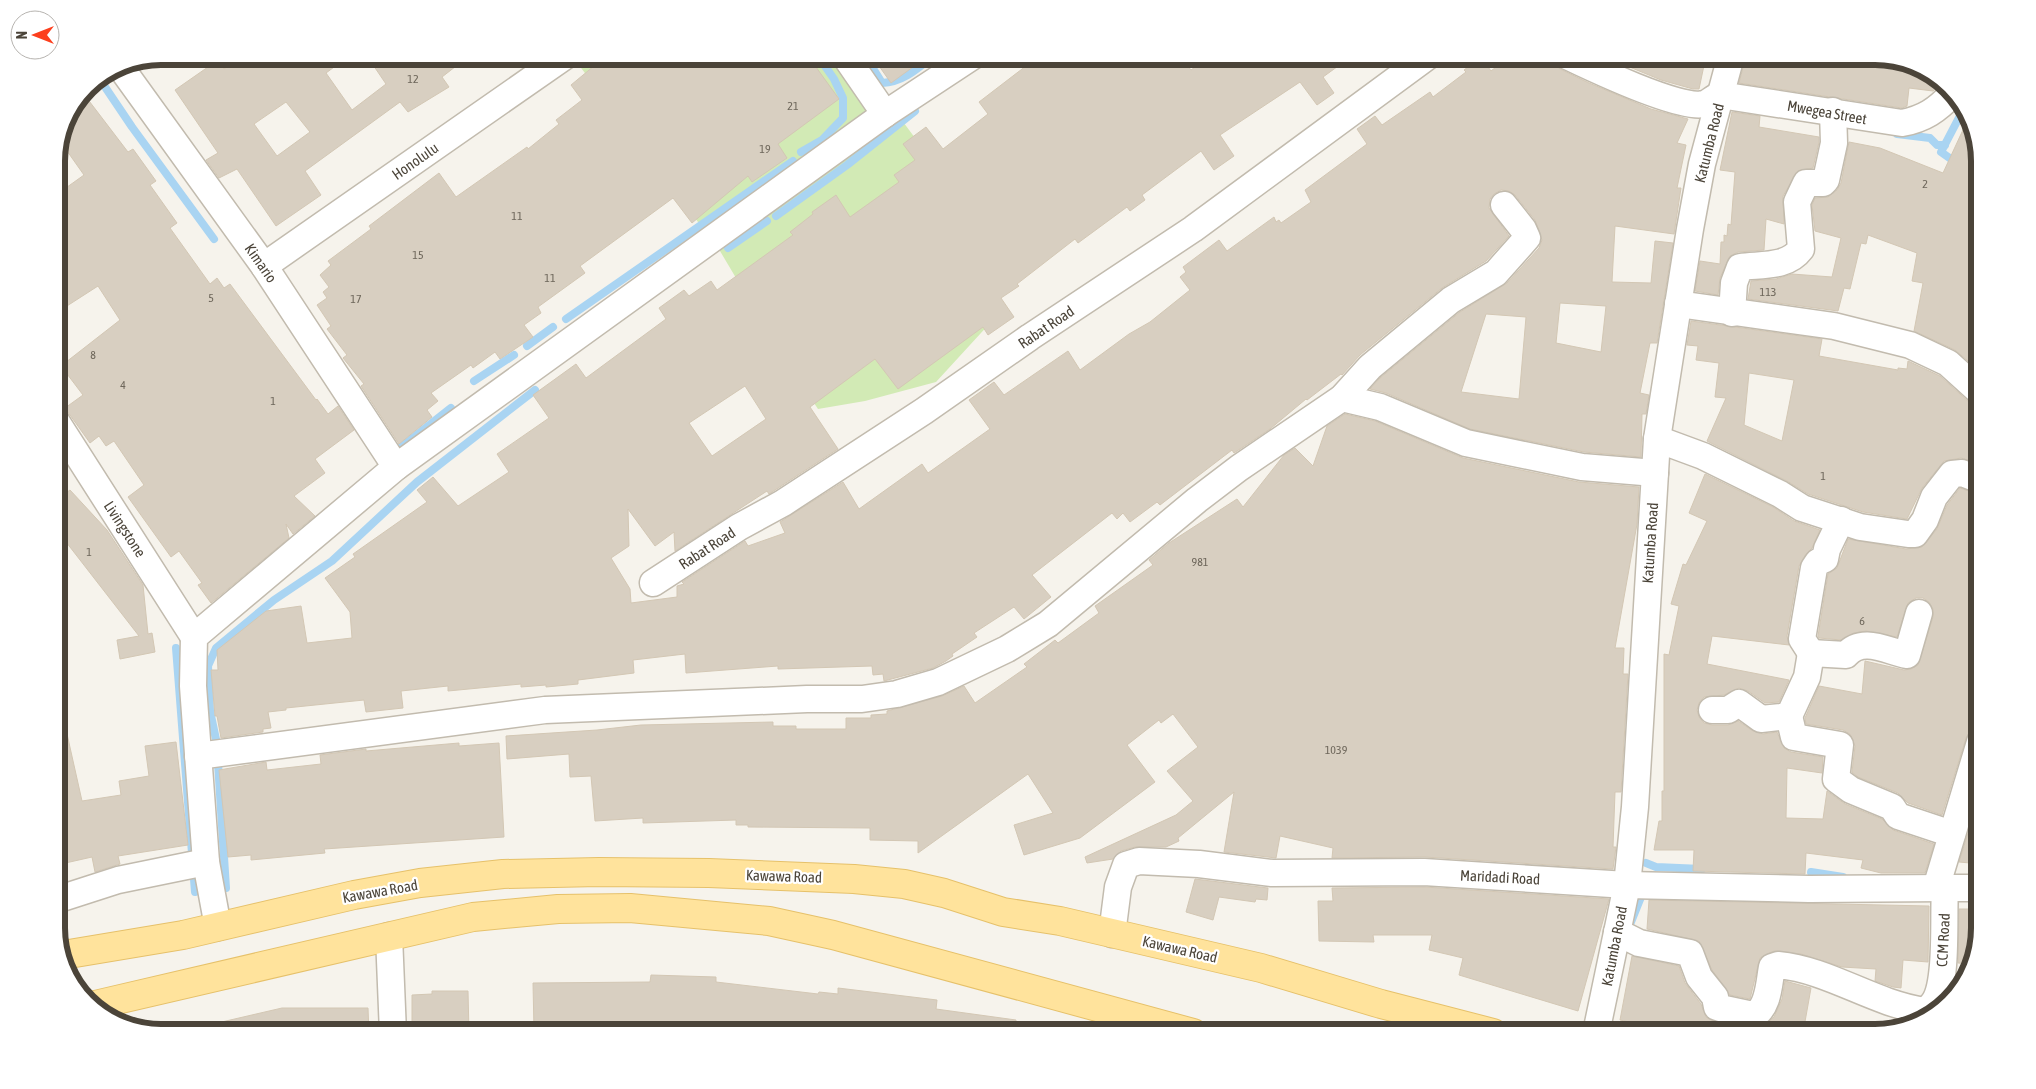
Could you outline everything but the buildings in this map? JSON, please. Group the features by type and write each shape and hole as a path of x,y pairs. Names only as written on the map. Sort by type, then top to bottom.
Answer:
{"main road":[{"name":"Kawawa Road","path":"69,954 183,935 354,895 420,883 504,874 639,872 854,879 904,884 944,893 1003,912 1060,921 1261,968 1381,1004 1458,1024"},
{"path":"104,1005 473,917 558,909 630,908 769,921 878,947 1160,1024"}],"street":[{"name":"Honolulu","path":"264,266 552,65"},
{"path":"851,65 885,114"},
{"path":"218,927 206,862 193,686 194,637 396,466 885,114 959,65"},
{"name":"Rabat Road","path":"653,583 740,527 783,503 924,411 1030,337 1193,229 1416,65"},
{"path":"1588,65 1662,96 1696,105 1704,104 1720,95"},
{"name":"Katumba Road","path":"1598,1024 1627,884 1642,716 1648,563 1658,439 1678,304 1702,164 1728,65"},
{"name":"Kimario","path":"131,70 264,266 396,466"},
{"name":"Mwegea Street","path":"1720,95 1833,112 1865,119 1902,123 1918,120 1937,110 1948,99"},
{"path":"1732,313 1734,283 1740,267 1765,267 1796,256 1801,249 1798,196 1806,183 1823,183 1826,180 1834,143 1833,112"},
{"path":"198,756 544,710 807,699 862,699 897,694 938,682 1007,649 1048,624 1211,490 1342,398 1370,367 1451,300 1490,278 1506,264 1527,236 1504,205"},
{"path":"1678,304 1834,326 1910,345 1948,363 1971,384"},
{"path":"1342,398 1380,406 1466,443 1582,467 1655,473"},
{"name":"Livingstone","path":"65,435 194,637"},
{"path":"1658,439 1703,456 1780,494 1802,508 1860,526 1914,534 1925,520 1934,496 1952,474 1962,473 1971,476"},
{"path":"1841,520 1827,549 1825,559 1818,562 1812,577 1802,639 1811,653 1807,677 1789,716 1794,737 1840,745 1836,779 1842,786 1892,807 1898,816 1952,834"},
{"path":"1811,653 1846,655 1852,647 1867,644 1907,656 1919,613"},
{"path":"1712,710 1728,710 1740,703 1761,719 1789,716"},
{"name":"CCM Road","path":"1931,1006 1946,990 1940,888 1952,834 1971,772"},
{"name":"Maridadi Road","path":"1112,934 1117,893 1126,865 1139,861 1199,864 1272,873 1424,872 1627,884 1809,889 1940,888"},
{"path":"65,897 118,880 206,862"},
{"path":"1940,888 1971,888"},
{"path":"1617,932 1639,943 1690,954 1699,977 1713,993 1717,1007 1720,1008 1753,1015 1757,1013 1765,1002 1772,967 1778,965 1816,972 1917,1014"},
{"path":"389,936 393,1024"}],"green space":[{"path":"579,65 861,65 921,146 1003,309 936,382 865,401 818,409 774,342 720,251"}],"waterway":[{"path":"801,152 822,140 843,118 843,98 834,79 824,65"},
{"path":"871,65 882,83 897,80 921,65"},
{"path":"103,85 214,239"},
{"path":"776,216 847,165 915,111"},
{"path":"1958,164 1941,152 1960,116"},
{"path":"1897,134 1930,138 1937,145 1945,145"},
{"path":"566,319 793,161"},
{"path":"728,248 767,221"},
{"path":"527,346 553,327"},
{"path":"474,381 514,355"},
{"path":"217,744 210,711 208,666 216,648 274,600 332,561 417,482 535,390"},
{"path":"399,449 451,408"},
{"path":"176,648 195,892"},
{"path":"218,763 226,888"},
{"path":"1646,863 1656,867 1702,869"},
{"path":"1811,872 1843,877"},
{"path":"1629,927 1643,892 1646,892"}]}
